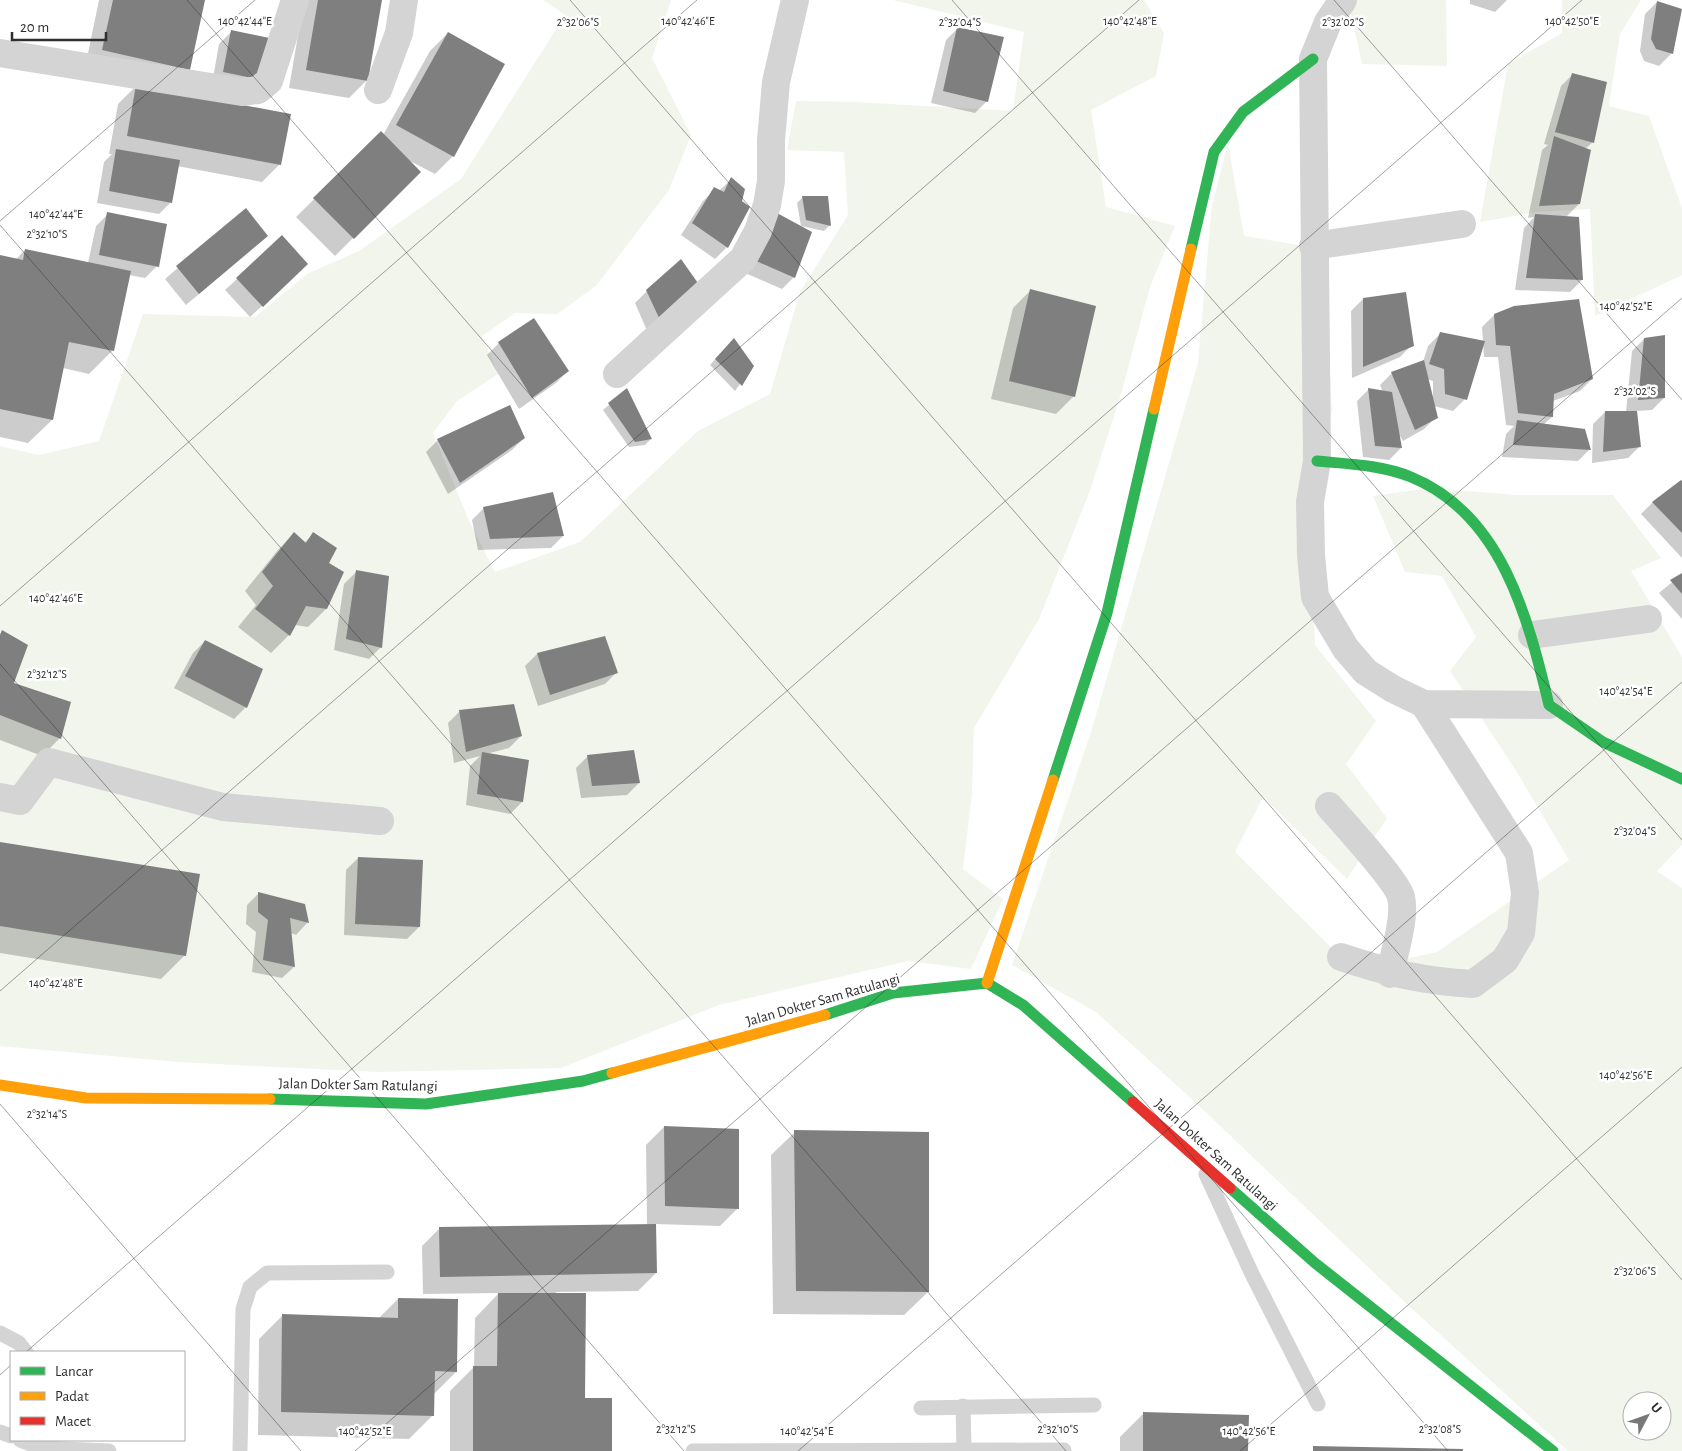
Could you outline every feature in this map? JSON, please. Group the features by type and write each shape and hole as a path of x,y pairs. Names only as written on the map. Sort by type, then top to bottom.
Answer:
{"main road":[{"path":"987,984 1108,612 1214,152 1243,112 1313,59"},
{"path":"1317,461 1386,469 1413,478 1463,507 1495,549 1532,635 1549,705 1603,742 1682,778"},
{"name":"Jalan Dokter Sam Ratulangi","path":"0,1085 86,1098 301,1099 426,1104 583,1081 818,1017 893,993 933,987 987,984 1023,1004 1315,1263 1553,1451"}],"street":[{"path":"0,53 242,92 258,90 269,81 295,0"},
{"path":"378,90 400,33 404,0"},
{"path":"617,374 743,260 758,231 767,206 771,181 771,140 776,82 795,0"},
{"path":"1343,0 1328,22 1313,59 1313,246 1317,461 1310,502 1314,597 1346,650 1366,672 1393,690 1424,704 1549,705"},
{"path":"1313,246 1462,224"},
{"path":"1532,635 1648,619"},
{"path":"1341,957 1390,974 1436,982 1473,984 1505,960 1521,933 1526,893 1519,853 1424,704"},
{"path":"0,797 20,801 49,762 223,807 380,821"},
{"path":"1329,806 1392,882 1401,896 1402,913 1390,974"}],"lane":[{"path":"1199,1159 1251,1272 1318,1404"},
{"path":"240,1451 243,1309 250,1286 267,1273 386,1272"},
{"path":"0,1333 19,1342 25,1351"},
{"path":"921,1408 1094,1405"},
{"path":"963,1406 964,1449"},
{"path":"26,1441 109,1451"},
{"path":"693,1451 1064,1450"}],"shaded area":[{"path":"543,0 671,0 652,58 691,135 669,190 596,286 557,314 515,313 482,336 498,374 457,401 433,433 469,521 495,572 580,542 698,431 770,394 800,292 848,215 844,152 787,150 796,101 855,102 1013,111 1024,32 893,0 1144,0 1164,33 1156,76 1091,110 1106,207 1175,226 1150,287 1121,394 1091,488 1039,619 974,728 972,793 963,869 1003,899 971,969 908,961 719,1005 561,1068 377,1072 178,1062 0,1046 0,446 39,455 99,441 143,314 255,317 307,274 359,251 461,179 565,15"},
{"path":"1348,0 1446,0 1447,66 1362,64"},
{"path":"1562,0 1641,0 1620,34 1609,106 1649,116 1682,208 1682,275 1595,316 1590,209 1537,212 1480,222 1508,64 1562,33"},
{"path":"1228,143 1244,236 1323,249 1332,411 1309,509 1315,645 1376,721 1346,764 1387,818 1347,879 1263,797 1235,852 1354,970 1437,952 1569,860 1515,769 1450,671 1476,637 1442,576 1405,572 1373,496 1430,488 1517,495 1613,495 1661,558 1631,571 1682,657 1682,845 1657,871 1682,888 1682,1451 1568,1451 1410,1307 1195,1102 1096,1012 1012,965 1092,729 1198,363 1212,205"}],"building":[{"path":"113,0 205,0 190,70 102,50"},
{"path":"318,0 382,0 368,81 306,70"},
{"path":"1657,1 1682,9 1673,54 1656,49 1651,39"},
{"path":"957,27 1004,37 988,102 943,91"},
{"path":"231,30 274,39 267,81 223,72"},
{"path":"448,32 505,64 454,157 396,125"},
{"path":"1572,73 1607,82 1594,143 1555,132"},
{"path":"136,85 291,114 281,165 127,136"},
{"path":"381,131 421,172 354,239 313,198"},
{"path":"1554,136 1591,150 1580,204 1539,206"},
{"path":"116,149 180,160 172,203 109,191"},
{"path":"731,177 745,189 742,201 750,207 728,248 692,223 714,187 724,192"},
{"path":"802,196 828,196 831,226 806,220"},
{"path":"246,208 268,236 199,294 176,266"},
{"path":"107,212 167,224 159,267 99,255"},
{"path":"777,213 812,232 795,278 754,260"},
{"path":"1535,214 1579,217 1583,280 1526,278"},
{"path":"282,235 308,264 263,307 236,278"},
{"path":"25,249 131,271 114,351 69,342 53,420 0,409 0,255 23,260"},
{"path":"681,259 700,286 661,322 646,290"},
{"path":"1030,289 1096,306 1075,397 1009,381"},
{"path":"1406,292 1414,346 1363,367 1363,298"},
{"path":"1579,299 1593,379 1554,394 1553,417 1518,413 1510,346 1496,345 1494,314 1514,306"},
{"path":"534,318 569,371 532,398 498,342"},
{"path":"1440,332 1485,341 1467,400 1445,394 1444,369 1429,364"},
{"path":"1665,335 1665,398 1638,400 1644,338"},
{"path":"734,338 754,366 742,386 715,359"},
{"path":"1424,360 1438,418 1415,430 1391,372"},
{"path":"627,388 652,439 635,442 608,403"},
{"path":"1368,388 1392,392 1402,448 1375,446"},
{"path":"510,405 525,438 460,483 437,439"},
{"path":"1605,411 1637,411 1641,447 1603,452"},
{"path":"1517,420 1585,429 1591,450 1513,445"},
{"path":"1682,481 1682,533 1652,502"},
{"path":"553,492 564,536 490,539 483,507"},
{"path":"294,532 306,543 313,532 337,548 329,563 344,572 327,609 306,606 290,636 255,609 273,586 262,572"},
{"path":"356,570 389,576 382,648 346,639"},
{"path":"1682,573 1682,594 1670,580"},
{"path":"2,630 28,645 14,683 71,702 61,739 0,715 0,635"},
{"path":"605,636 618,673 550,695 537,653"},
{"path":"205,640 263,669 247,708 185,676"},
{"path":"514,704 522,736 466,752 459,710"},
{"path":"634,750 640,783 592,786 587,755"},
{"path":"482,752 529,760 523,802 477,794"},
{"path":"0,842 200,874 186,956 0,926"},
{"path":"358,857 423,860 420,927 355,924"},
{"path":"258,892 305,904 309,923 290,918 295,967 263,960 268,920 258,912"},
{"path":"664,1126 739,1129 739,1209 665,1206"},
{"path":"794,1130 929,1132 929,1292 796,1291"},
{"path":"656,1224 657,1273 440,1277 439,1227"},
{"path":"498,1293 586,1293 585,1398 612,1398 612,1451 473,1451 473,1366 497,1366"},
{"path":"398,1298 458,1299 457,1372 435,1371 434,1416 281,1412 282,1314 398,1318"},
{"path":"1143,1412 1249,1415 1248,1451 1143,1451"},
{"path":"1313,1446 1463,1449 1463,1451 1313,1451"}],"traffic: fast":[{"path":"1191,249 1214,152 1243,112 1313,59"},
{"path":"1053,780 1107,613 1154,409"},
{"path":"1317,461 1377,467 1411,477 1442,494 1468,516 1489,542 1506,572 1520,604 1549,705 1603,742 1682,779"},
{"path":"825,1015 893,993 987,983 1023,1005 1133,1102"},
{"path":"270,1099 426,1104 583,1081 612,1073"},
{"path":"1230,1188 1315,1263 1553,1451"}],"traffic: slow":[{"path":"1154,409 1191,249"},
{"path":"987,983 1053,780"},
{"path":"612,1073 825,1015"},
{"path":"0,1085 86,1098 270,1099"}],"traffic: jam":[{"path":"1133,1102 1230,1188"}]}
